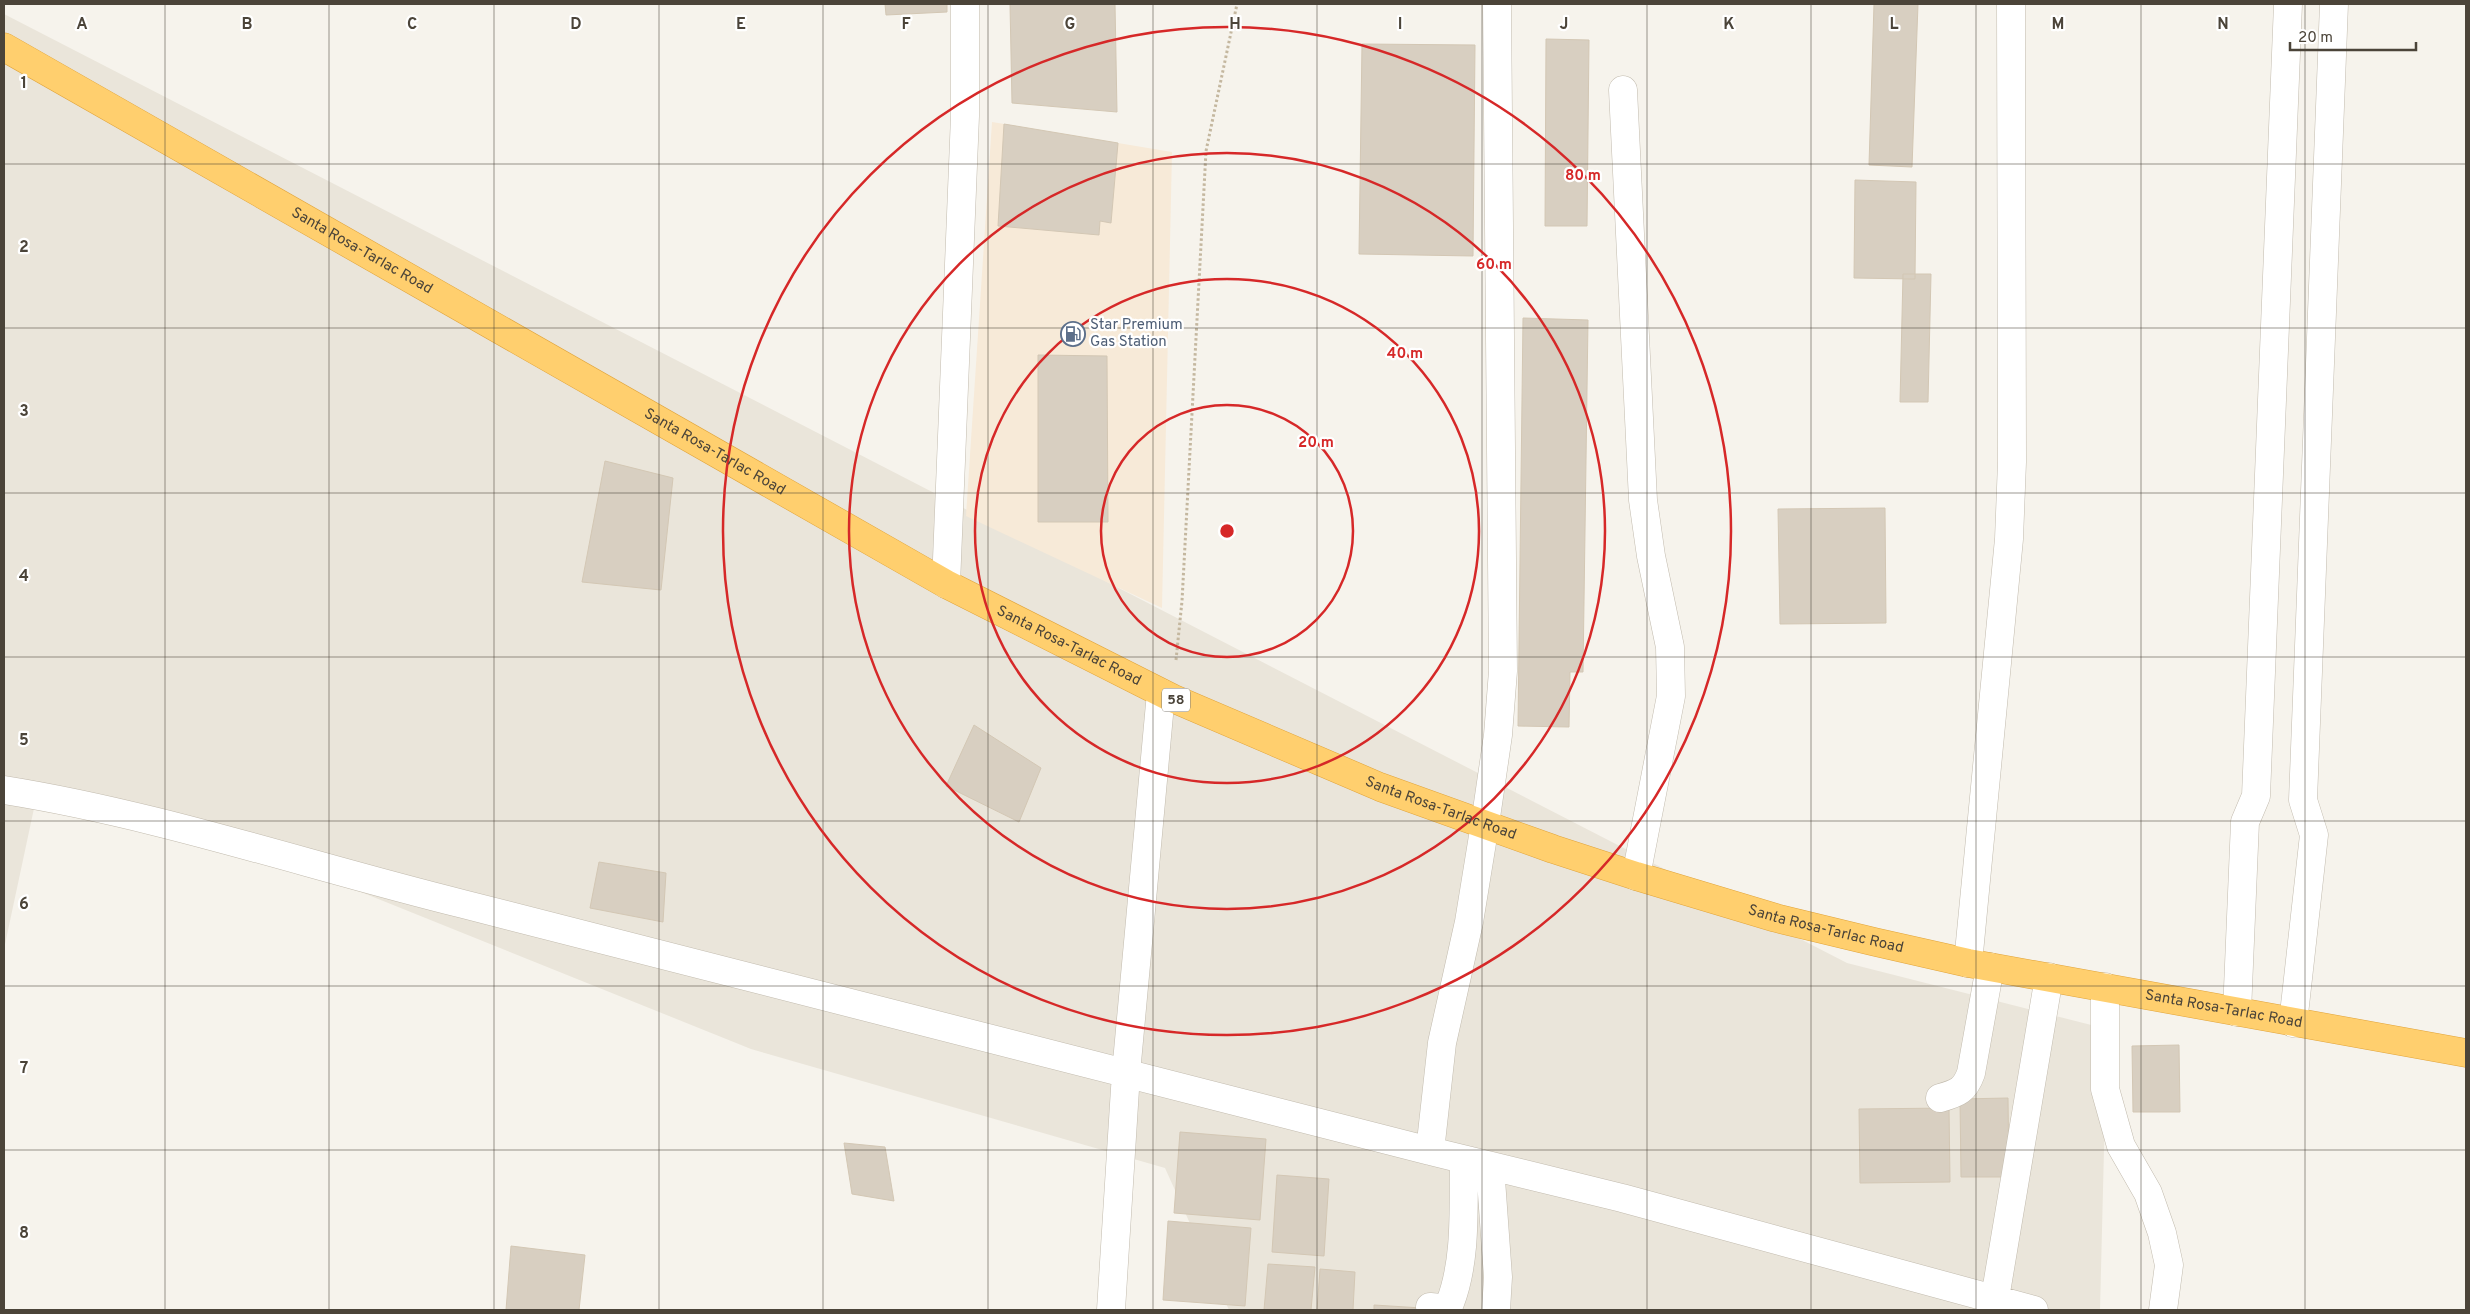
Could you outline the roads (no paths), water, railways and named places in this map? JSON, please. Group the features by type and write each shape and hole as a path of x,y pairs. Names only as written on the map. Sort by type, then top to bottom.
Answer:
{"highway":[{"name":"Santa Rosa-Tarlac Road","path":"4,47 946,584 1166,696 1380,787 1552,849 1776,918 1979,965 2466,1054"}],"street":[{"path":"946,584 965,116 965,4"},
{"path":"1430,1151 1442,1043 1469,922 1485,824 1498,735 1503,670 1497,4"},
{"path":"1940,1098 1958,1093 1966,1087 1971,1073 2009,539 2012,462 2010,4"},
{"path":"2237,1012 2244,822 2256,796 2288,4"},
{"path":"2293,1023 2314,835 2303,800 2334,4"},
{"path":"1623,90 1643,500 1650,556 1670,647 1671,696 1636,876"},
{"path":"1111,1310 1126,1073 1166,696"},
{"path":"4,790 128,813 459,903 638,947 1464,1160 1622,1198 1982,1304 2034,1310"},
{"path":"1982,1304 2032,1085 2049,977"},
{"path":"2105,987 2105,1089 2121,1146 2148,1193 2162,1233 2169,1265 2163,1310"},
{"path":"1430,1308 1441,1308 1450,1303 1456,1284 1460,1257 1464,1160"},
{"path":"1490,1166 1498,1277 1496,1310"}],"place":[{"name":"Star Premium Gas Station","path":"1073,334"}]}
